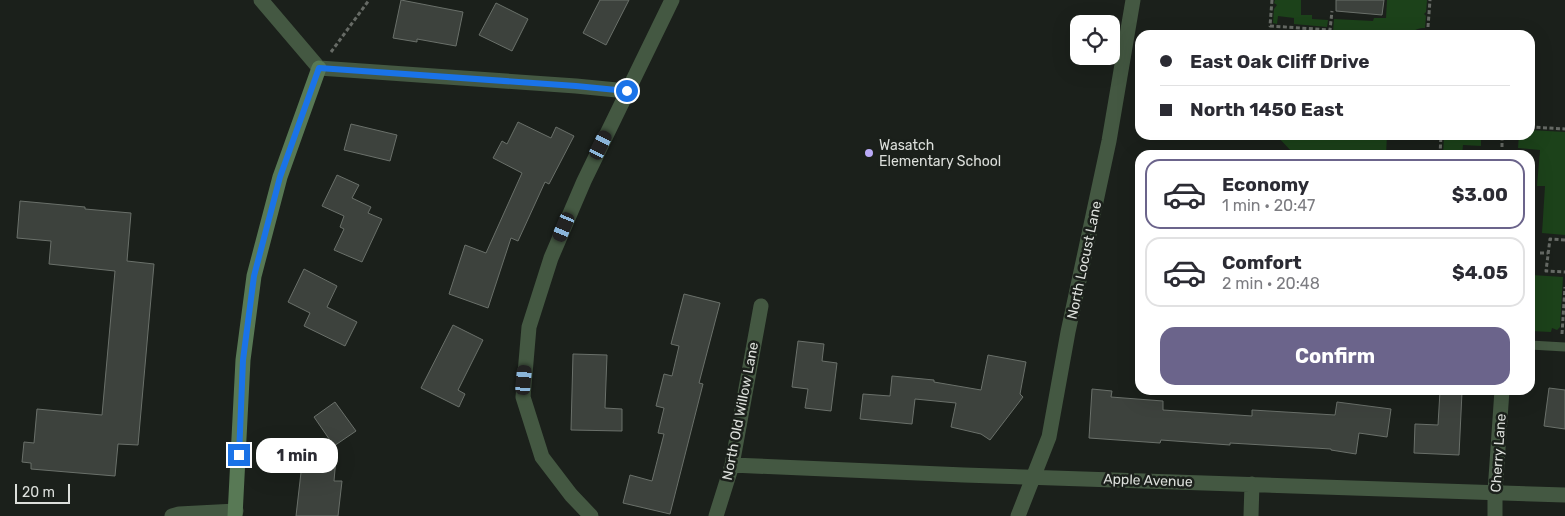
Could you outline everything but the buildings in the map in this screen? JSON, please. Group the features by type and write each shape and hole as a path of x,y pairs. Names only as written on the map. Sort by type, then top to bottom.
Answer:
{"street":[{"path":"261,0 319,68 627,91"},
{"path":"591,516 571,495 542,457 523,397 529,327 551,258 584,181 672,0"},
{"name":"North Locust Lane","path":"1018,516 1048,437 1068,332 1109,141 1133,0"},
{"path":"172,516 179,514 236,514 243,360 254,276 280,177 319,68"},
{"name":"North Old Willow Lane","path":"716,516 732,465 761,306"},
{"name":"Cherry Lane","path":"1495,516 1502,395"},
{"name":"Apple Avenue","path":"732,465 1565,495"},
{"path":"1251,516 1252,484"}],"lane":[{"path":"1535,345 1565,347"}],"path":[{"path":"319,68 369,0"},
{"path":"1272,0 1270,26 1330,30 1332,11"},
{"path":"1428,27 1430,0"},
{"path":"1535,127 1565,129"},
{"path":"1502,140 1502,147"},
{"path":"1565,240 1550,239 1546,271 1565,272"},
{"path":"1540,253 1548,253"},
{"path":"1554,335 1562,336 1565,287"}],"green space":[{"path":"1275,0 1301,0 1301,15 1312,15 1312,19 1328,20 1327,27 1294,24 1294,18 1278,16 1277,24 1273,23 1274,9 1277,5 1274,3"},
{"path":"1387,0 1427,0 1426,12 1424,14 1426,16 1425,28 1416,30 1333,30 1334,19 1373,21 1374,18 1386,18"},
{"path":"1535,130 1565,132 1565,235 1542,233 1545,186 1537,186 1540,150 1518,148 1519,140 1535,140"},
{"path":"1281,140 1387,140 1386,150 1290,150"},
{"path":"1444,140 1481,140 1481,146 1463,145 1462,150 1443,150"},
{"path":"1535,275 1563,277 1560,327 1557,330 1552,328 1551,332 1535,331"}],"place":[{"name":"Wasatch Elementary School","path":"869,153"}],"route":[{"path":"239,455 243,360 254,276 280,177 319,68 627,91"}]}
